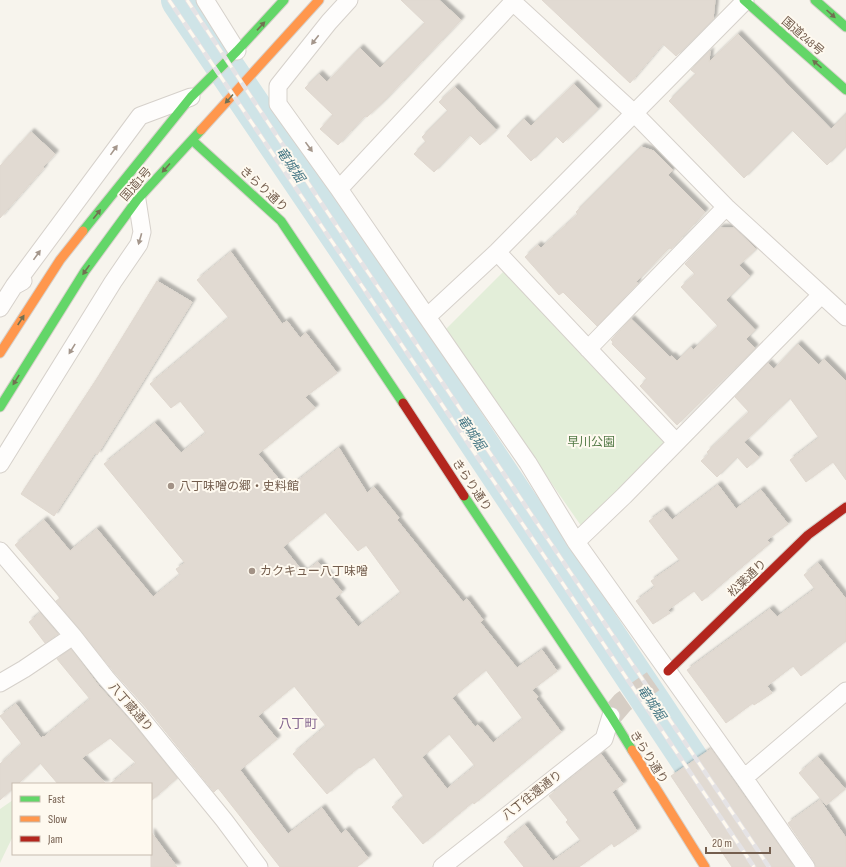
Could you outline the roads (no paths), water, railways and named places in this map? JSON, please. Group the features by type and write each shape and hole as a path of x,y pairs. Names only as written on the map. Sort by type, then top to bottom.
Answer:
{"main road":[{"name":"国道1号","path":"0,407 85,271 136,200 319,0"},
{"path":"815,0 846,27"},
{"name":"国道248号","path":"745,1 846,90"},
{"name":"国道1号","path":"0,353 60,260 191,97 237,51 281,2"},
{"name":"きらり通り","path":"192,140 281,221 611,716 705,867"},
{"name":"松葉通り","path":"668,670 808,535 846,507"}],"street":[{"path":"205,0 237,51"},
{"path":"349,0 329,22 278,86 278,104 339,189 528,463 576,542 806,867"},
{"path":"427,317 497,252 745,1"},
{"path":"339,189 513,2 634,113 726,207 846,317"},
{"path":"299,22 329,22"},
{"path":"0,308 14,286 140,116 191,97"},
{"path":"0,464 113,282 139,244 142,232 136,200"},
{"path":"588,349 726,207"},
{"path":"497,252 676,442"},
{"path":"14,286 60,260"},
{"path":"576,542 624,496 821,295"},
{"name":"八丁蔵通り","path":"0,551 141,718 224,820 259,867"},
{"path":"0,683 24,670 73,636"},
{"path":"744,778 846,691"},
{"name":"八丁往還通り","path":"442,867 604,739 611,716"}],"waterway":[{"name":"竜城堀","path":"180,0 447,395 761,867"}],"tunnel":[{"path":"611,716 623,702 668,671"}],"railway":[{"path":"169,0 754,867"},
{"path":"187,0 324,207 769,867"}],"place":[{"name":"八丁味噌の郷・史料館","path":"171,486"},
{"name":"カクキュー八丁味噌","path":"252,571"}],"district":[{"name":"八丁町","path":"298,723"}],"park label":[{"name":"早川公園","path":"591,442"}]}
